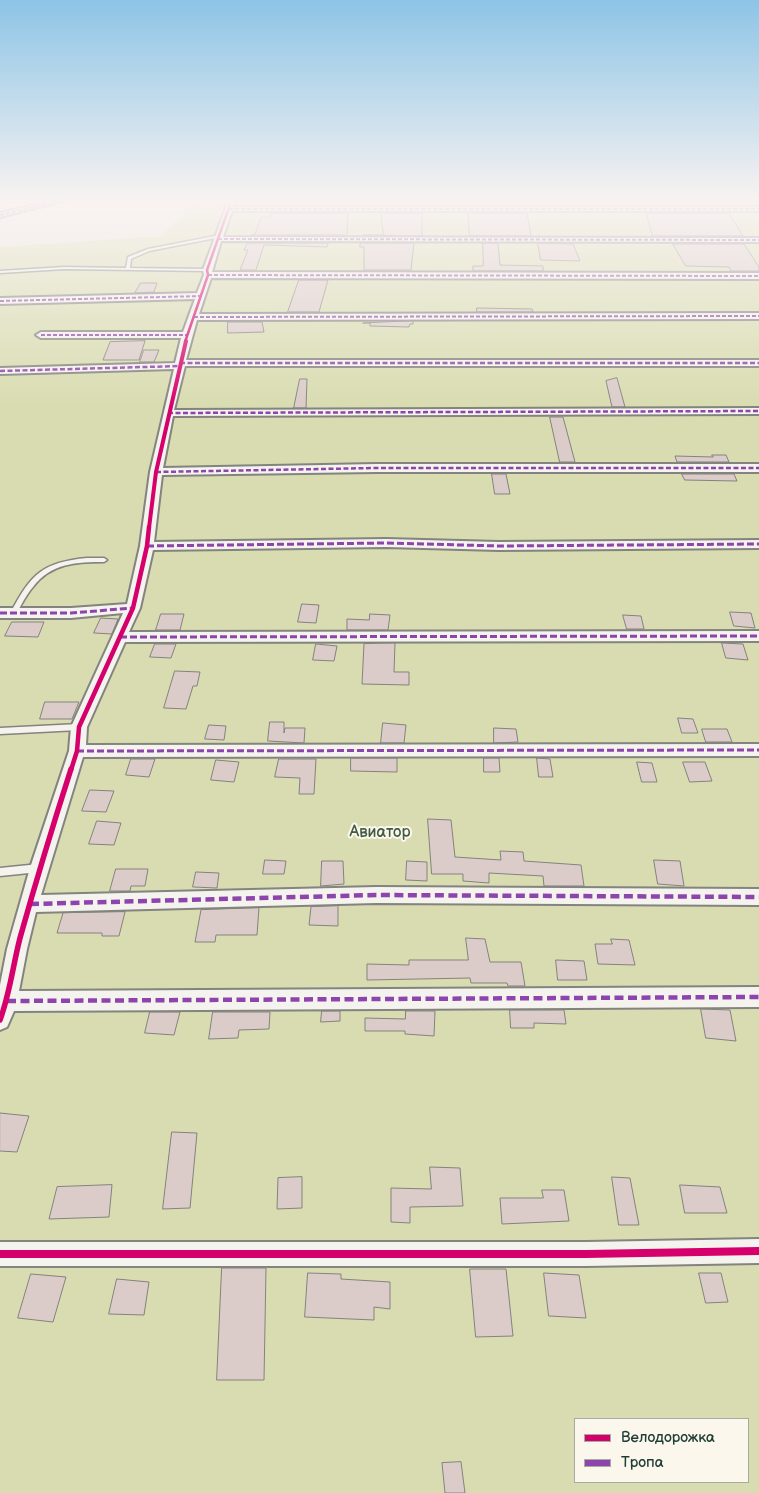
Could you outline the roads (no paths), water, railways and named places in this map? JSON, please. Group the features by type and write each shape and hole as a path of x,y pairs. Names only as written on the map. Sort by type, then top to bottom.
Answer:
{"street":[{"path":"0,1020 39,868 77,751 79,727 133,608 147,546 156,472 168,413 187,335 202,296 208,269"},
{"path":"207,272 759,276"},
{"path":"0,301 202,296"},
{"path":"194,317 759,316"},
{"path":"41,335 187,335"},
{"path":"0,371 180,365 759,363"},
{"path":"168,413 759,411"},
{"path":"156,472 376,468 759,468"},
{"path":"147,546 759,544"},
{"path":"7,612 71,614 133,608"},
{"path":"120,637 759,636"},
{"path":"77,751 759,750"},
{"path":"30,904 376,895 759,898"},
{"path":"6,1001 759,997"},
{"path":"0,1254 556,1254 759,1251"}],"lane":[{"path":"0,272 53,269"},
{"path":"141,269 207,272"},
{"path":"7,612 22,597 44,569 77,560 104,560"},
{"path":"0,731 79,727"},
{"path":"0,872 39,868"}],"park label":[{"name":"Авиатор","path":"380,833"}]}
